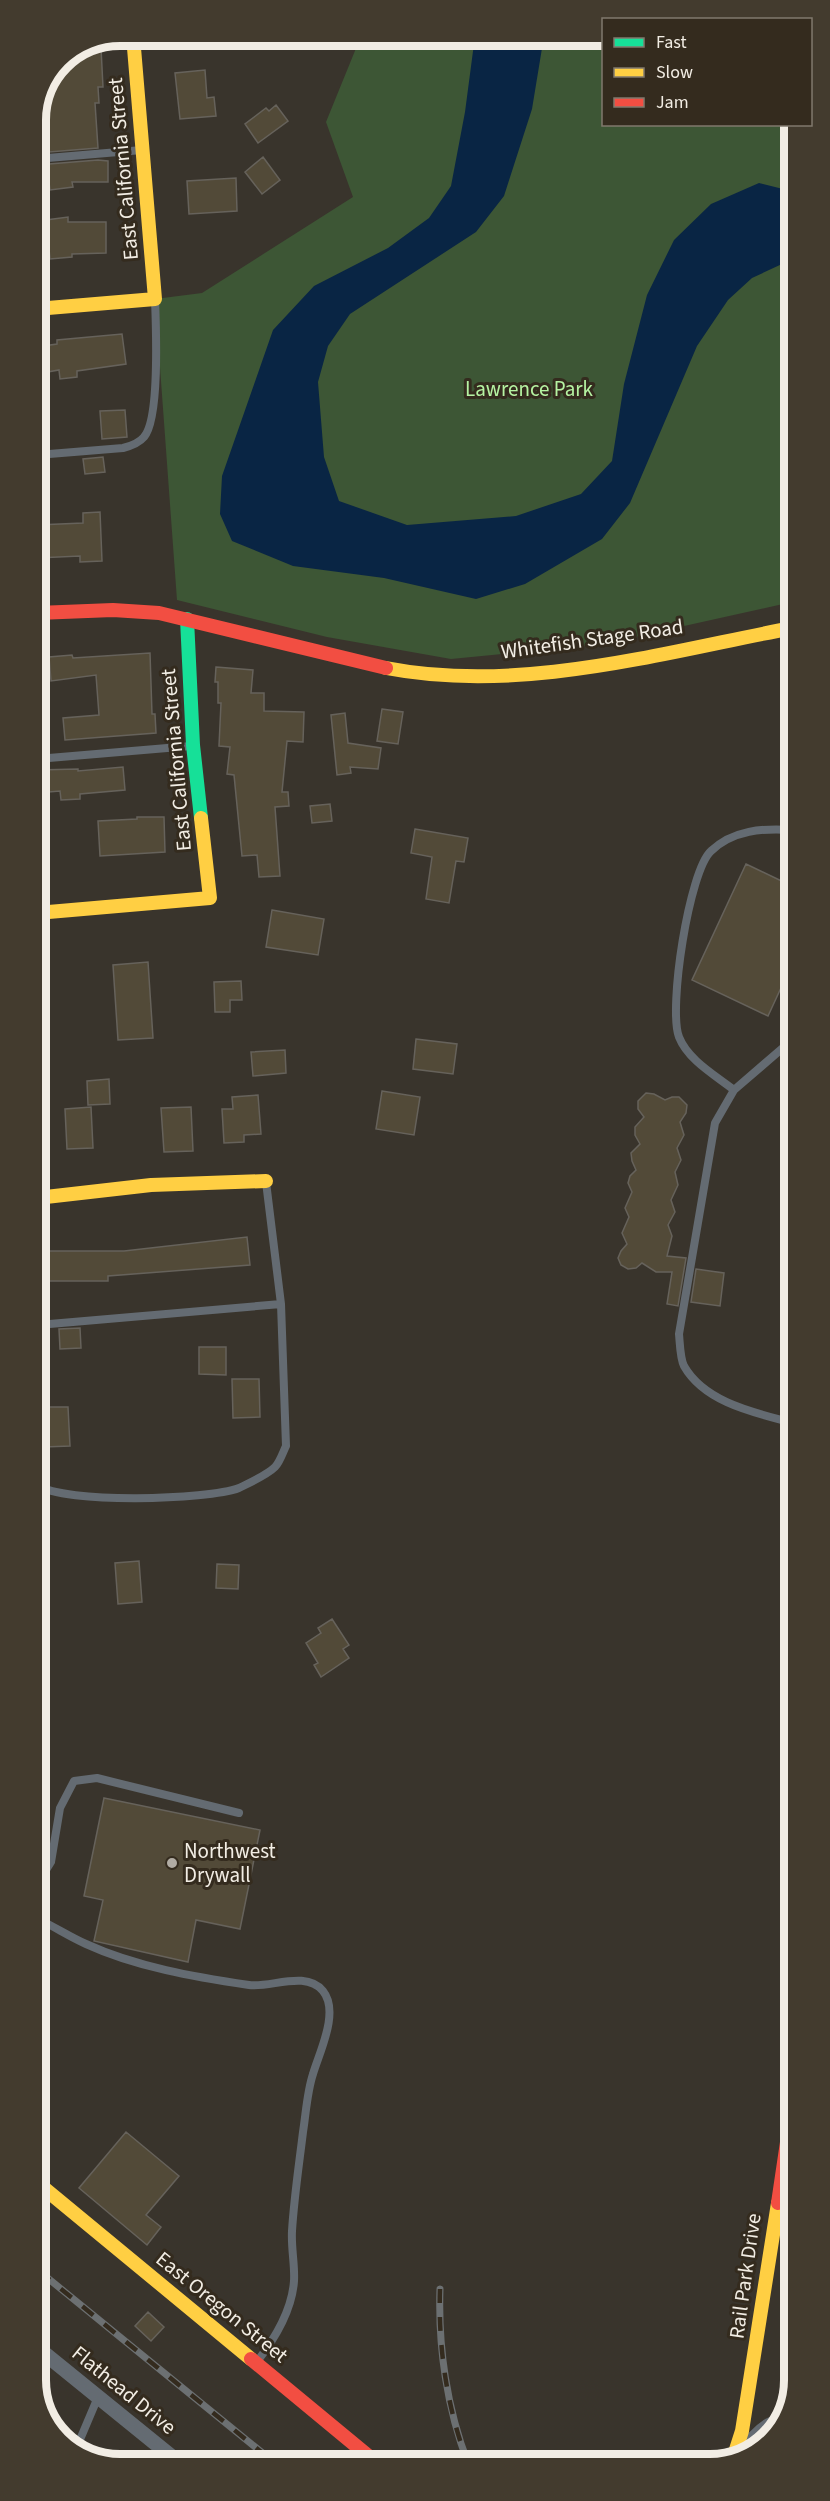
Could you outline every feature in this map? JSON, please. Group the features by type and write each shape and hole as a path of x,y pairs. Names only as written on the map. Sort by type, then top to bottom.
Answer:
{"street":[{"name":"East California Street","path":"134,46 155,298"},
{"path":"46,308 155,298"},
{"name":"Whitefish Stage Road","path":"46,612 126,609 187,619 381,668 428,674 465,675 580,667 784,629"},
{"name":"East California Street","path":"46,912 210,898 194,745 187,619"},
{"path":"46,1197 151,1185 266,1180"},
{"name":"Rail Park Drive","path":"736,2449 742,2431 751,2379 784,2161"},
{"name":"East Oregon Street","path":"46,2190 366,2454"},
{"name":"Flathead Drive","path":"46,2355 164,2454"},
{"path":"755,2439 766,2428"}],"lane":[{"path":"46,158 142,150"},
{"path":"46,454 123,448 134,445 144,437 150,425 156,356 155,298"},
{"path":"46,758 194,745"},
{"path":"734,1090 687,1052 678,1035 675,1016 679,968 689,909 699,870 709,852 729,837 746,831 784,830"},
{"path":"784,1047 734,1090 715,1124 679,1334 683,1365 706,1389 729,1404 784,1420"},
{"path":"46,1490 83,1496 178,1497 238,1488 276,1467 286,1446 281,1304 266,1180"},
{"path":"46,1323 281,1304"},
{"path":"46,1870 51,1862 60,1808 74,1781 97,1778 239,1813"},
{"path":"46,1923 87,1944 124,1958 180,1972 252,1985 308,1982 323,1992 330,2011 326,2038 312,2076 300,2158 291,2241 294,2282 286,2315 267,2349 256,2363"},
{"path":"79,2442 98,2397"}],"green space":[{"name":"Lawrence Park","path":"357,46 602,47 602,126 784,126 784,604 603,644 451,659 327,637 177,600 155,299 202,293 353,197 326,122"}],"water":[{"path":"474,47 542,47 532,109 504,196 476,232 350,314 328,346 318,382 324,457 339,501 407,525 516,516 581,494 612,461 624,384 647,295 674,240 711,204 759,183 784,189 784,265 752,278 728,300 697,346 630,503 602,539 525,584 476,599 384,578 293,566 232,541 220,514 222,476 273,330 314,286 388,248 429,218 451,186 465,112"}],"building":[{"path":"101,49 103,87 98,87 99,103 95,103 98,148 49,152 49,113 47,113 52,92 68,68 79,59"},
{"path":"205,70 207,98 214,97 216,116 180,119 175,73"},
{"path":"276,105 288,121 258,143 245,124 266,108 269,111"},
{"path":"263,157 280,180 262,194 245,172"},
{"path":"108,161 108,182 72,182 73,187 50,190 47,167 49,164"},
{"path":"236,178 237,211 189,214 187,181"},
{"path":"68,217 68,222 106,222 106,253 72,254 72,257 50,259 46,220"},
{"path":"122,334 126,364 77,371 77,377 60,379 59,370 46,372 46,346 57,344 57,340"},
{"path":"125,410 127,437 102,439 100,411"},
{"path":"103,457 105,472 85,474 83,459"},
{"path":"100,512 102,561 80,562 80,556 46,558 46,525 83,523 83,513"},
{"path":"150,653 152,714 155,714 156,733 65,740 63,718 99,715 96,675 51,681 49,657 72,655 73,658"},
{"path":"216,667 253,670 251,693 264,693 264,711 304,712 303,742 287,741 282,792 288,792 289,806 275,807 280,876 259,877 257,855 242,856 234,775 227,774 230,747 219,746 221,703 218,703 218,682 215,682"},
{"path":"382,709 403,712 398,744 377,741"},
{"path":"345,713 348,743 381,748 378,769 350,767 351,773 337,775 331,715"},
{"path":"123,767 125,790 80,794 80,799 61,800 60,791 46,792 46,770 78,769 78,771"},
{"path":"330,804 332,821 312,823 310,806"},
{"path":"137,817 164,817 165,852 100,856 98,821 137,819"},
{"path":"415,829 468,838 464,862 456,861 449,903 426,899 432,857 411,853"},
{"path":"746,864 784,882 784,981 768,1016 692,980"},
{"path":"272,910 324,919 318,955 266,947"},
{"path":"148,962 153,1038 118,1040 113,965"},
{"path":"241,981 242,1000 230,1000 230,1012 215,1012 214,982"},
{"path":"416,1039 457,1044 453,1074 413,1069"},
{"path":"285,1050 286,1073 253,1076 251,1052"},
{"path":"109,1079 110,1104 88,1105 87,1081"},
{"path":"382,1091 420,1097 414,1135 376,1129"},
{"path":"646,1093 654,1094 665,1100 679,1097 687,1105 686,1113 680,1122 684,1135 677,1148 681,1160 675,1172 678,1185 671,1200 675,1212 668,1225 672,1236 667,1256 686,1258 678,1306 667,1304 672,1272 656,1272 642,1263 636,1268 628,1269 621,1265 618,1258 627,1244 622,1233 629,1217 625,1208 632,1192 628,1183 630,1176 636,1170 631,1153 640,1144 635,1135 635,1127 644,1117 638,1109 638,1101"},
{"path":"258,1095 261,1134 244,1135 244,1142 224,1143 222,1109 233,1109 232,1097"},
{"path":"91,1107 93,1148 67,1149 65,1109"},
{"path":"191,1107 193,1151 164,1152 161,1108"},
{"path":"247,1237 250,1265 108,1276 108,1281 46,1281 46,1251 124,1251"},
{"path":"696,1269 724,1273 720,1306 691,1302"},
{"path":"80,1328 81,1348 60,1349 59,1329"},
{"path":"199,1347 226,1347 226,1375 199,1374"},
{"path":"232,1379 259,1379 260,1417 233,1418"},
{"path":"46,1407 68,1407 70,1446 46,1447"},
{"path":"139,1561 142,1602 118,1604 115,1563"},
{"path":"217,1564 239,1565 238,1589 216,1588"},
{"path":"332,1619 349,1645 343,1649 349,1658 321,1677 314,1665 318,1663 306,1643 321,1633 318,1628"},
{"name":"Northwest Drywall","path":"104,1798 260,1830 240,1929 196,1920 188,1962 94,1941 103,1900 84,1896"},
{"path":"126,2132 179,2176 146,2215 161,2227 147,2245 79,2188"},
{"path":"148,2312 164,2327 151,2341 135,2326"}],"railway":[{"path":"46,2277 264,2454"},
{"path":"440,2289 445,2378 454,2421 465,2454"}],"traffic: fast":[{"path":"187,619 193,745 201,818"}],"traffic: slow":[{"path":"46,308 155,299 134,46"},
{"path":"386,668 437,675 488,676 539,673 641,658 784,630"},
{"path":"46,912 210,898 201,818"},
{"path":"46,1197 151,1185 266,1181"},
{"path":"46,2190 251,2359"},
{"path":"736,2449 742,2431 778,2203"}],"traffic: jam":[{"path":"46,613 113,610 159,613 386,668"},
{"path":"778,2203 784,2162"},
{"path":"251,2359 366,2454"}],"place":[{"name":"Northwest Drywall","path":"172,1863"}]}
